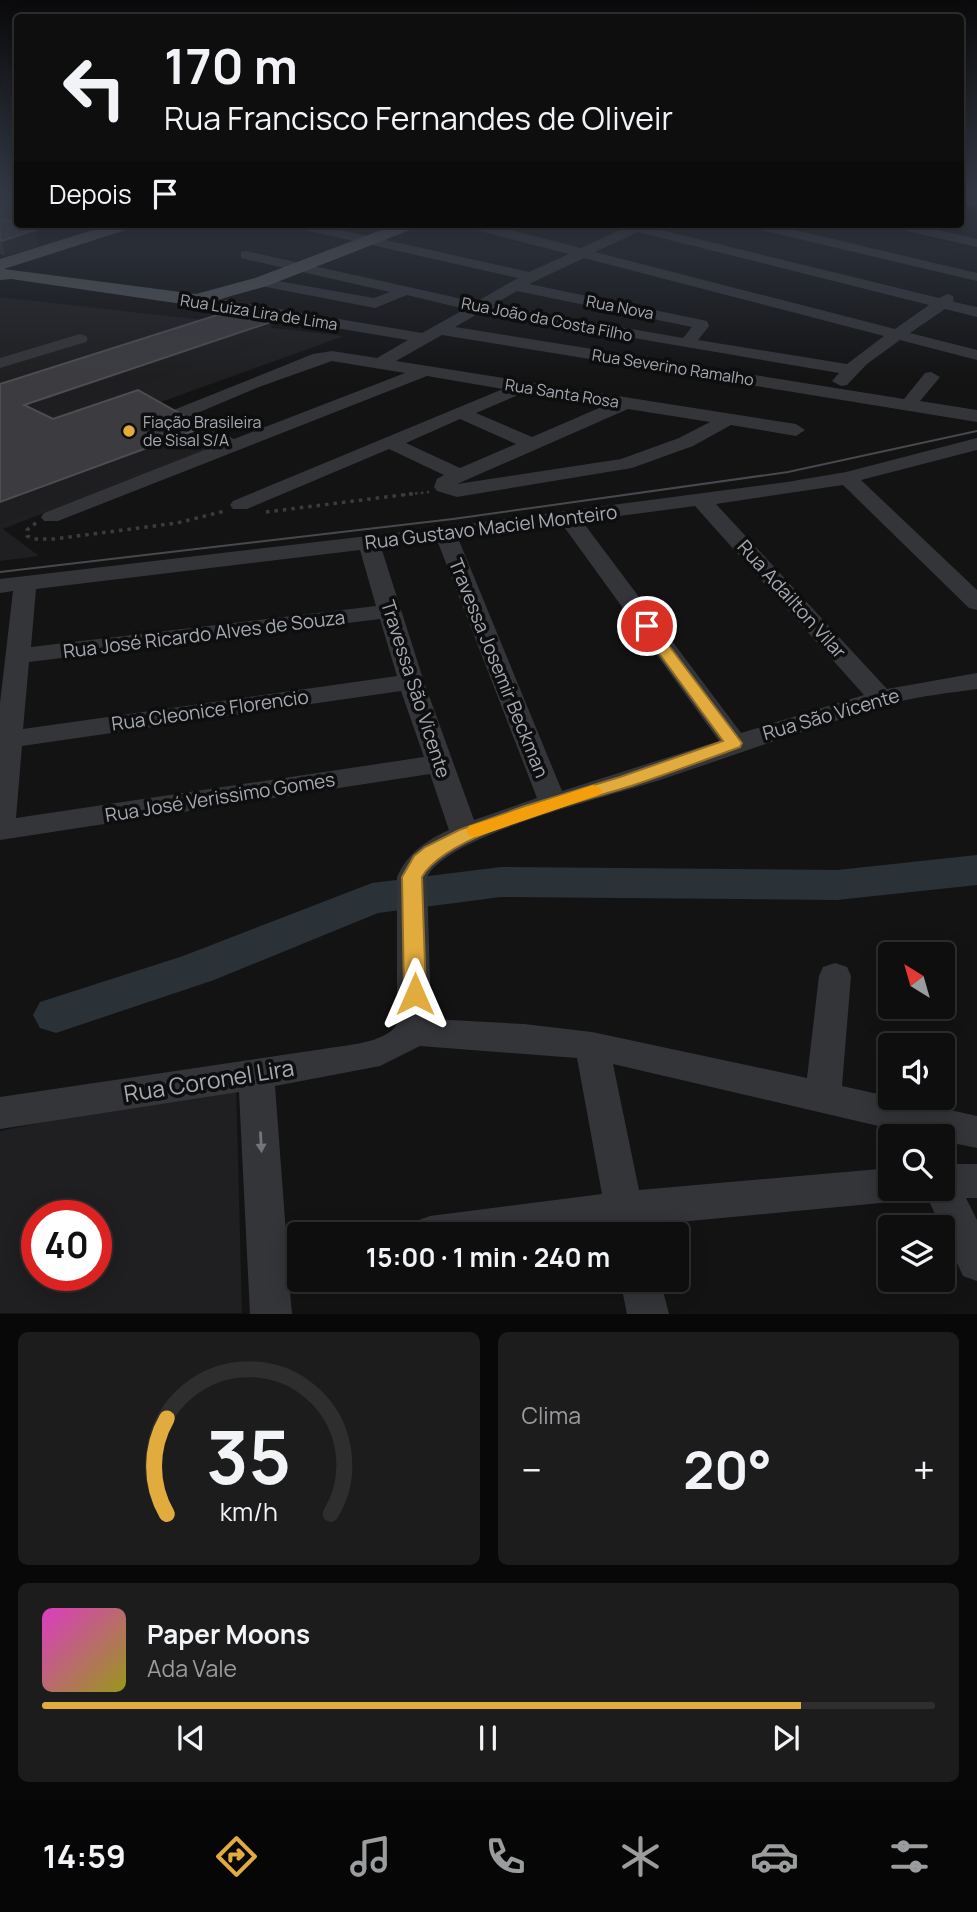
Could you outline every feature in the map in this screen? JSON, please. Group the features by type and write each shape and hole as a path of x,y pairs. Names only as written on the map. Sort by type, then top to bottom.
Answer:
{"main road":[{"path":"3,270 44,255"},
{"path":"195,300 261,282 330,255"},
{"name":"Rua Luiza Lira de Lima","path":"3,270 195,300"}],"street":[{"name":"Rua João da Costa Filho","path":"248,255 476,307 856,365"},
{"path":"435,255 531,277"},
{"path":"381,363 514,286 577,255"},
{"path":"591,255 977,355"},
{"path":"753,255 977,313"},
{"path":"880,255 977,279"},
{"path":"831,392 856,365 977,279"},
{"path":"261,282 374,303 383,302 407,290"},
{"name":"Rua Nova","path":"514,286 699,323 701,326 692,338"},
{"name":"Rua Luiza Lira de Lima","path":"195,300 430,333"},
{"name":"Rua Severino Ramalho","path":"430,333 977,416"},
{"path":"0,363 80,339"},
{"name":"Rua Santa Rosa","path":"232,445 177,415 206,401 327,356 796,430"},
{"path":"51,517 424,371"},
{"path":"908,405 931,377"},
{"path":"240,505 522,387"},
{"path":"453,483 624,404"},
{"path":"461,413 533,444"},
{"path":"391,443 453,483 457,491 625,464 686,442 727,420"},
{"name":"Rua Gustavo Maciel Monteiro","path":"13,585 701,500 847,478 977,444"},
{"path":"847,478 977,603"},
{"name":"Rua Adailton Vilar","path":"701,500 882,699"},
{"path":"568,517 734,743"},
{"name":"Travessa Josemir Beckman","path":"445,533 553,803"},
{"name":"Travessa São Vicente","path":"369,542 411,682 465,835"},
{"path":"0,830 19,656 13,585"},
{"name":"Rua José Ricardo Alves de Souza","path":"19,656 390,611"},
{"name":"Rua São Vicente","path":"411,1032 415,1017 413,889 421,861 432,852 465,835 553,803 734,743 911,691 977,681"},
{"name":"Rua Cleonice Florencio","path":"10,738 411,682"},
{"name":"Rua José Verissimo Gomes","path":"0,830 440,764"},
{"path":"823,1095 835,976"},
{"path":"411,1032 592,1046 823,1095 907,1124"},
{"name":"Rua Coronel Lira","path":"0,1113 380,1052 399,1044 411,1032"},
{"path":"592,1046 626,1222 878,1187"},
{"path":"257,1073 283,1252 271,1314"},
{"path":"955,1130 977,1132"},
{"path":"955,1181 977,1181"},
{"path":"948,1201 977,1262"},
{"path":"643,1292 648,1314"}],"path":[{"path":"51,517 31,525 27,536 34,539 54,539 112,533 190,520 240,505 253,510 275,511 453,483"}],"shaded area":[{"path":"0,297 344,336 147,407 216,446 3,529 39,556 0,561"},
{"path":"236,1083 242,1313 0,1313 0,1131"}],"building":[{"path":"239,308 271,322 24,405 53,419 138,390 204,427 0,502 0,384"}],"waterway":[{"path":"56,1015 198,968 372,898 501,882 837,885 977,870"}],"tram line":[{"path":"0,572 453,519 788,472 977,431"}],"slow traffic":[{"path":"476,831 593,791"}],"place":[{"name":"Fiação Brasileira de Sisal S/A","path":"129,431"}],"route":[{"path":"415,994 412,877 421,861 432,852 465,835 553,803 734,743 647,626"}]}
